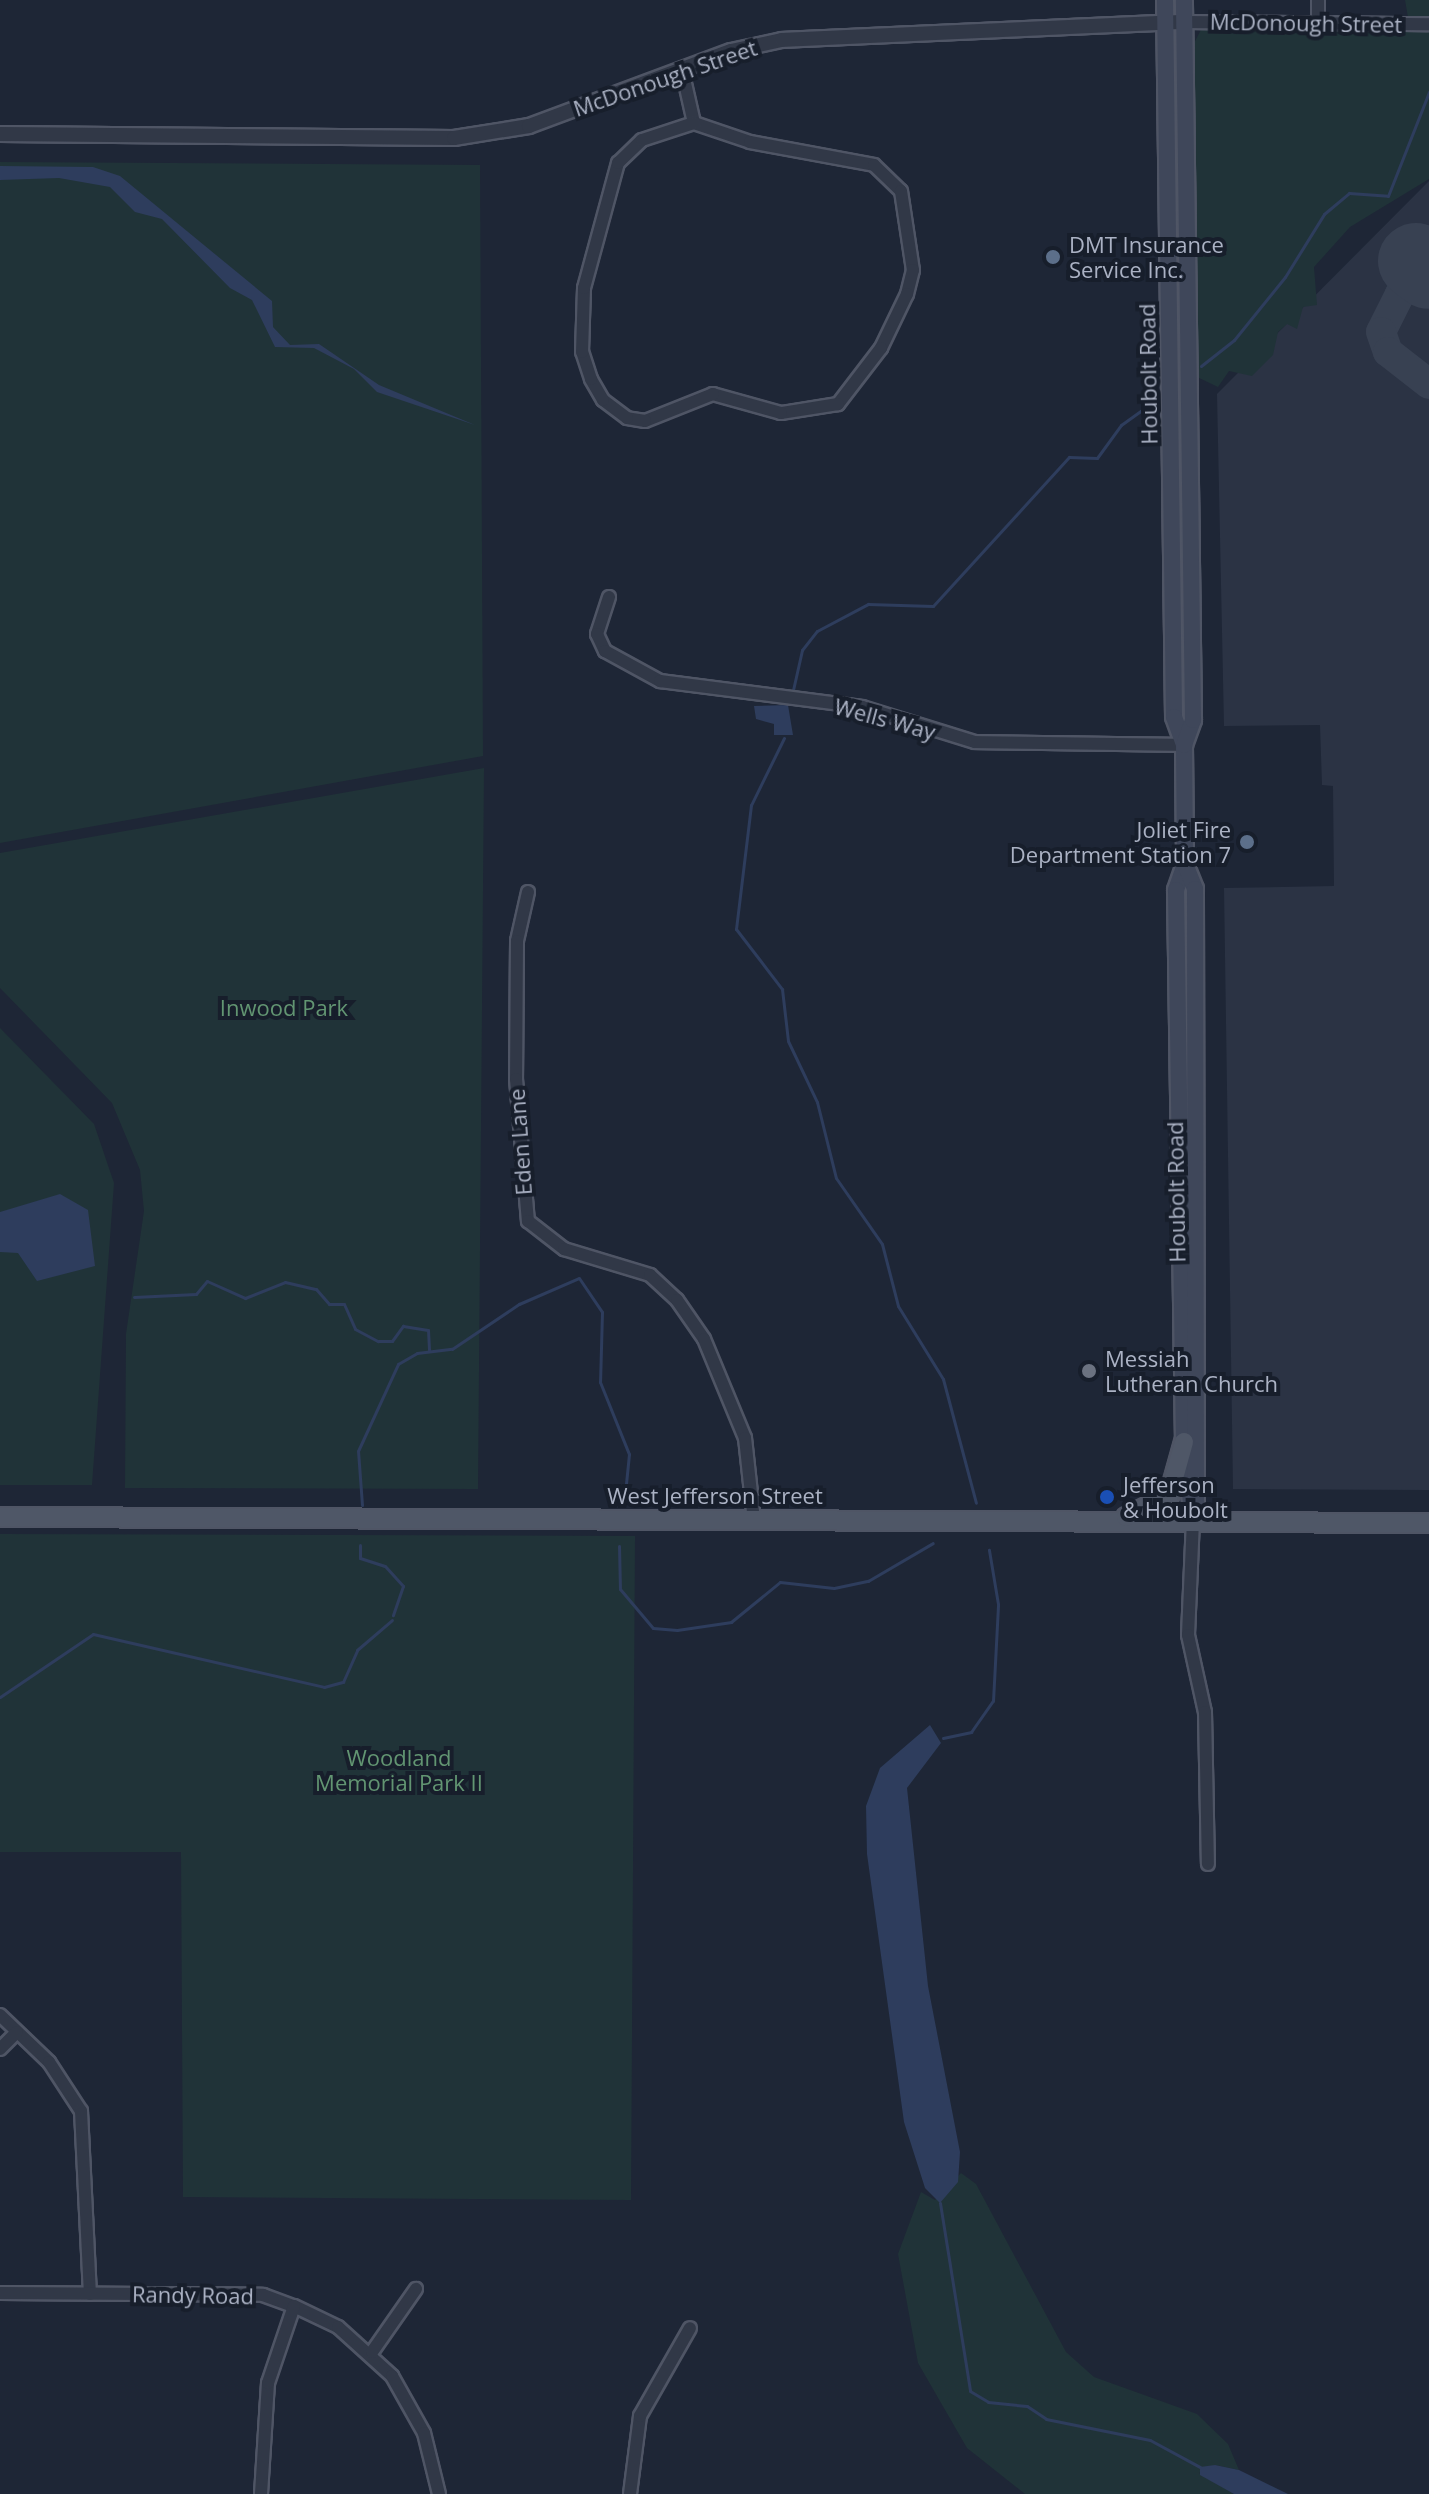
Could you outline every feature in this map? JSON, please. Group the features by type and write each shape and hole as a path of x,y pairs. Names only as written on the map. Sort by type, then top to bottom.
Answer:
{"main road":[{"name":"Houbolt Road","path":"1165,0 1174,717 1184,745 1185,864 1176,890 1184,1442 1193,1520"},
{"name":"Houbolt Road","path":"1184,0 1193,720 1184,745"},
{"name":"Houbolt Road","path":"1185,864 1195,889 1196,936 1200,1486 1193,1520"},
{"path":"1116,1521 1169,1496 1184,1442"},
{"name":"West Jefferson Street","path":"0,1517 1429,1523"}],"street":[{"path":"1318,0 1318,24"},
{"name":"McDonough Street","path":"0,134 454,138 529,126 731,51 837,34 1165,22 1429,24"},
{"path":"682,70 694,123"},
{"path":"694,123 750,142 863,161 901,191 913,270 907,294 881,348 838,404 781,413 713,394 645,421 603,400 591,379 582,352 584,288 618,163 642,140 694,123"},
{"name":"Wells Way","path":"609,597 597,634 605,651 660,681 862,707 975,742 1184,745"},
{"name":"Eden Lane","path":"528,892 517,941 516,1079 528,1221 564,1249 650,1275 677,1300 704,1339 745,1438 754,1521"},
{"name":"Houbolt Road","path":"1193,1520 1188,1635 1205,1712 1208,1864"},
{"path":"0,2015 49,2062 81,2111 90,2294"},
{"path":"0,2049 17,2032"},
{"path":"416,2289 372,2352 424,2433 439,2494"},
{"name":"Randy Road","path":"0,2293 263,2295 294,2306 372,2352"},
{"path":"261,2494 268,2383 294,2306"},
{"path":"630,2494 640,2416 690,2328"}],"shaded area":[{"path":"1429,181 1429,1490 1233,1489 1224,888 1334,886 1333,786 1322,785 1320,725 1224,726 1217,394"}],"green space":[{"path":"1405,0 1429,0 1429,179 1350,227 1314,267 1317,305 1303,307 1297,329 1287,324 1278,332 1273,355 1252,376 1229,371 1218,387 1195,376 1190,51 1205,22 1409,23"},
{"path":"0,162 480,165 483,756 0,843"},
{"name":"Inwood Park","path":"484,768 478,1489 125,1488 126,1334 144,1211 140,1170 112,1103 0,988 0,853"},
{"path":"0,1028 94,1124 114,1183 92,1485 0,1485"},
{"name":"Woodland Memorial Park II","path":"0,1534 635,1536 631,2200 183,2197 181,1852 0,1852"},
{"path":"961,2173 976,2184 1066,2352 1094,2377 1197,2414 1228,2444 1239,2470 1215,2465 1199,2473 1234,2494 1025,2494 967,2448 918,2363 898,2254 921,2192 935,2200"}],"water":[{"path":"0,166 93,167 120,176 272,301 273,327 290,345 319,344 379,385 475,425 377,392 354,369 314,348 275,347 252,300 230,288 162,219 135,212 110,187 59,178 0,180"},
{"path":"788,705 793,735 774,735 774,724 756,719 754,706"},
{"path":"60,1194 88,1210 95,1266 37,1281 18,1253 0,1252 0,1212"},
{"path":"930,1725 941,1743 907,1788 928,1986 960,2152 958,2182 940,2203 925,2188 904,2122 867,1854 866,1806 880,1768"},
{"path":"1215,2465 1239,2470 1288,2494 1234,2494 1200,2475 1200,2467"}],"waterway":[{"path":"1201,366 1234,340 1285,277 1324,214 1349,193 1388,196 1429,92"},
{"path":"793,690 802,650 817,631 868,604 933,606 1069,457 1097,458 1121,425 1160,397"},
{"path":"784,738 751,805 736,929 782,989 788,1041 817,1102 836,1178 882,1244 898,1306 943,1379 976,1503"},
{"path":"362,1505 358,1451 398,1364 417,1353 452,1349 519,1304 579,1278 602,1312 600,1382 629,1454 624,1503"},
{"path":"134,1297 196,1294 207,1281 245,1298 285,1282 316,1289 329,1304 344,1304 355,1329 378,1341 392,1341 403,1326 428,1330 429,1351"},
{"path":"619,1546 620,1589 653,1628 677,1630 731,1622 780,1582 834,1588 868,1581 933,1543"},
{"path":"360,1545 360,1558 385,1566 403,1586 393,1615"},
{"path":"943,1738 971,1732 993,1701 998,1604 989,1550"},
{"path":"0,1697 93,1634 324,1687 343,1682 357,1650 392,1620"},
{"path":"940,2203 970,2391 988,2402 1027,2406 1046,2419 1150,2440 1200,2467"}],"taxiway":[{"path":"1429,273 1400,294 1381,332 1388,352 1429,384"}],"runway":[{"path":"1416,261 1429,271"}],"place":[{"name":"DMT Insurance Service Inc.","path":"1053,257"},
{"name":"Joliet Fire Department Station 7","path":"1247,842"},
{"name":"Messiah Lutheran Church","path":"1089,1371"},
{"name":"Jefferson & Houbolt","path":"1107,1497"}]}
